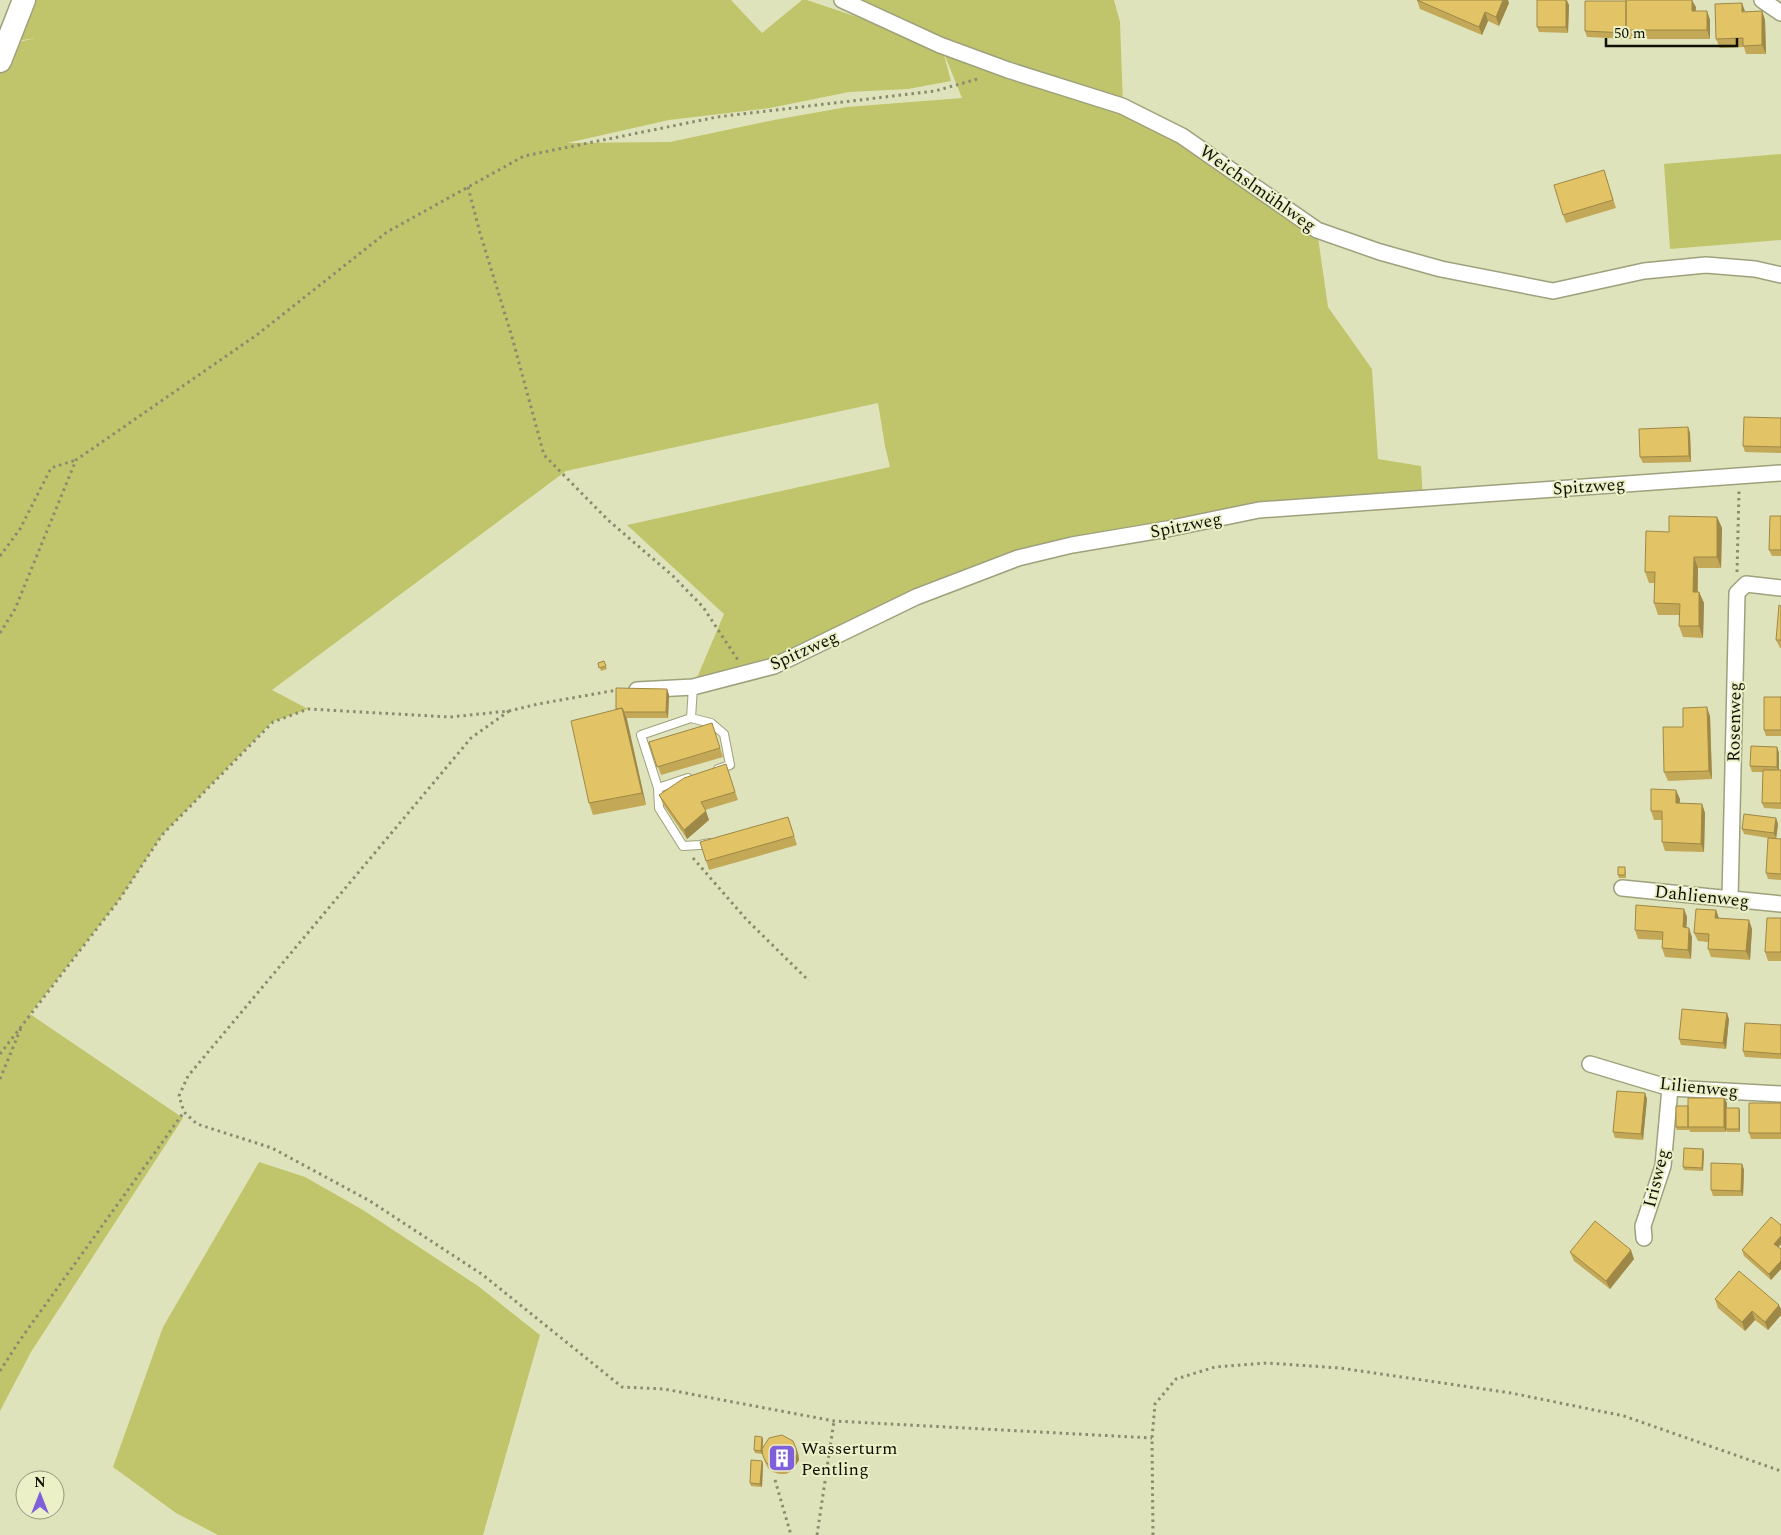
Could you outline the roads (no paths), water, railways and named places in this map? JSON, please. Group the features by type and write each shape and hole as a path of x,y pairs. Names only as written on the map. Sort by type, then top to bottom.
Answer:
{"street":[{"path":"0,61 24,0"},
{"name":"Weichslmühlweg","path":"842,0 940,45 1008,70 1122,106 1182,136 1317,230 1380,252 1441,269 1553,291 1644,271 1706,265 1755,268 1781,275"},
{"path":"1762,0 1781,13"},
{"name":"Spitzweg","path":"617,690 693,687 774,666 916,597 1018,558 1072,545 1167,529 1259,510 1781,473"},
{"name":"Rosenweg","path":"1730,899 1737,593 1746,584 1781,588"},
{"name":"Dahlienweg","path":"1622,888 1781,904"},
{"name":"Lilienweg","path":"1590,1064 1670,1088 1781,1094"},
{"name":"Irisweg","path":"1644,1238 1643,1226 1663,1166 1670,1088"}],"lane":[{"path":"691,718 693,687"},
{"path":"712,771 730,765 724,734 711,723 691,718 641,735 658,788 659,808 683,846 700,845 719,840"},
{"path":"658,788 694,776"}],"place":[{"name":"Wasserturm Pentling","path":"782,1458"}]}
